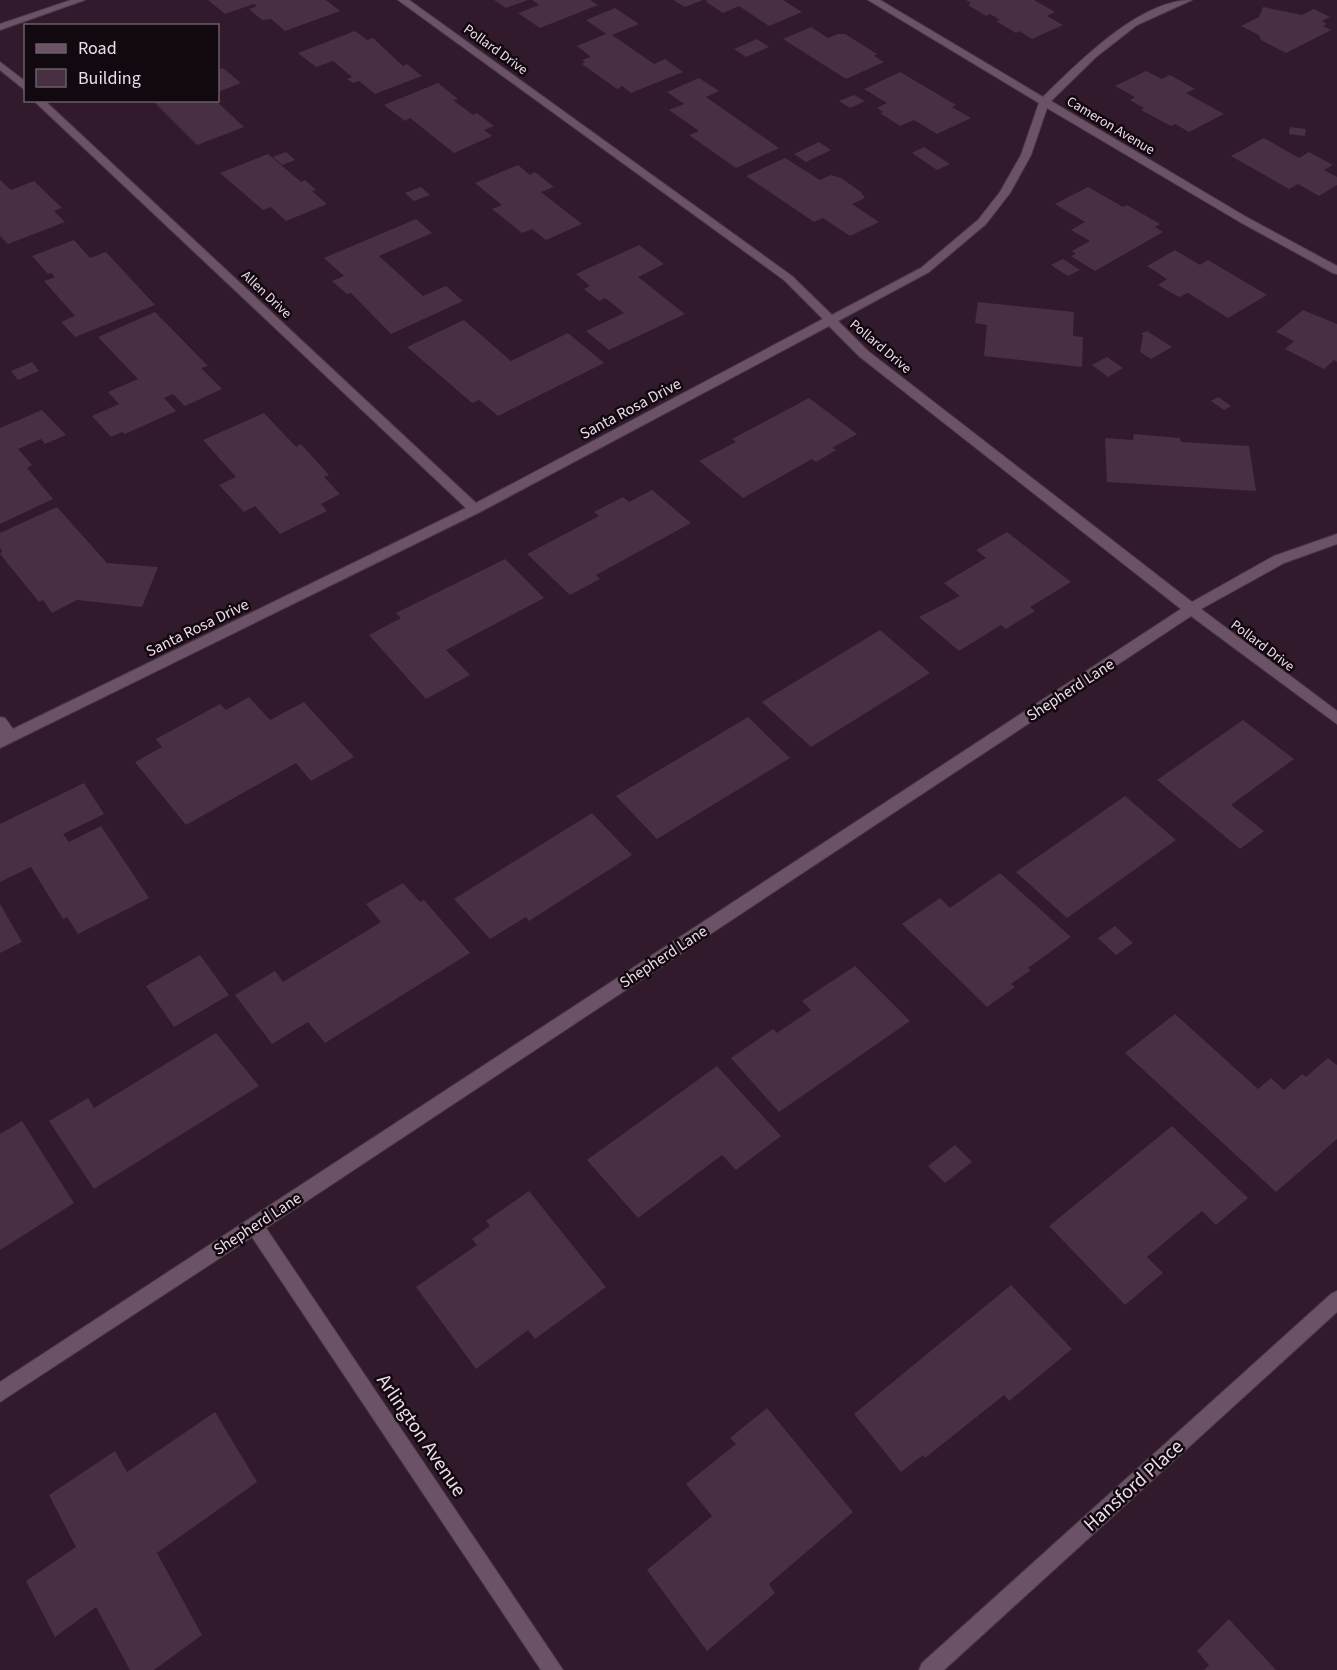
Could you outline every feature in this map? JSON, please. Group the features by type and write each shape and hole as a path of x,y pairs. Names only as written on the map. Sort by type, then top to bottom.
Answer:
{"street":[{"path":"0,27 80,0"},
{"name":"Pollard Drive","path":"403,0 788,278 830,322 873,361 1191,609 1337,719"},
{"name":"Cameron Avenue","path":"873,0 1244,220 1337,271"},
{"name":"Santa Rosa Drive","path":"5,739 475,508 925,270 982,222 1005,193 1026,155 1044,102 1092,55 1134,23 1187,0"},
{"path":"0,65 24,86"},
{"name":"Allen Drive","path":"40,102 475,508"},
{"name":"Shepherd Lane","path":"0,1393 1191,609 1263,566 1306,547 1337,539"},
{"path":"0,722 5,739"},
{"name":"Arlington Avenue","path":"254,1224 553,1670"},
{"name":"Hansford Place","path":"929,1670 1337,1300"}],"building":[{"path":"208,0 326,0 340,11 285,31 271,19 262,20 249,9 257,6 254,4 225,14"},
{"path":"494,0 528,0 506,8"},
{"path":"532,0 590,0 598,5 540,28 518,13 539,5"},
{"path":"673,0 703,0 685,7"},
{"path":"783,0 802,12 769,26 739,6 723,13 705,1"},
{"path":"966,0 1034,0 1055,12 1047,16 1063,25 1032,39 1019,31 1016,33 996,21 1000,20 990,14 986,16 968,5 971,3"},
{"path":"1263,7 1302,15 1314,9 1330,17 1322,21 1327,24 1323,26 1331,30 1286,53 1241,26 1259,17"},
{"path":"615,8 639,24 612,35 654,64 665,59 683,72 631,93 622,86 617,89 582,64 585,62 582,60 591,57 577,46 606,34 586,20"},
{"path":"811,27 828,38 845,34 877,54 874,56 884,62 846,79 783,39"},
{"path":"355,31 367,40 373,38 403,66 407,64 422,76 375,94 359,81 353,83 347,79 352,77 333,61 316,67 298,53"},
{"path":"757,39 769,47 746,57 734,49"},
{"path":"223,68 241,83 219,92 219,70"},
{"path":"1146,71 1162,79 1170,75 1195,89 1186,93 1224,114 1189,132 1175,124 1171,126 1141,110 1144,108 1130,100 1135,97 1115,86"},
{"path":"900,72 956,105 952,107 971,118 937,134 914,120 900,126 880,113 883,112 877,108 887,103 864,89"},
{"path":"699,78 719,91 706,97 779,148 736,168 689,135 699,131 669,110 684,104 667,92"},
{"path":"438,83 458,99 453,100 473,115 477,113 494,126 484,130 492,136 454,153 410,118 405,121 384,105"},
{"path":"854,95 865,101 850,108 839,101"},
{"path":"154,102 217,102 244,127 197,145"},
{"path":"1290,127 1306,129 1305,136 1289,134"},
{"path":"1264,138 1299,158 1309,152 1333,165 1324,170 1337,177 1337,185 1319,196 1298,184 1289,189 1231,156"},
{"path":"819,142 831,150 806,162 794,154"},
{"path":"924,147 950,164 937,170 912,153"},
{"path":"286,152 295,160 282,165 273,157"},
{"path":"268,154 301,182 305,180 316,190 312,191 327,204 286,221 271,207 263,210 220,173"},
{"path":"785,158 820,180 831,175 841,178 861,192 865,198 852,204 879,222 850,236 823,218 814,222 746,176"},
{"path":"518,165 530,175 535,172 554,187 541,192 582,224 546,240 532,229 522,233 492,209 502,205 475,183"},
{"path":"0,180 11,190 34,181 62,208 54,211 65,222 8,244 0,236"},
{"path":"421,187 430,195 414,201 405,193"},
{"path":"1088,187 1123,207 1127,205 1160,224 1155,227 1163,232 1095,271 1071,256 1076,254 1072,251 1090,241 1071,230 1085,222 1055,204"},
{"path":"416,219 432,233 379,256 423,296 446,286 463,301 391,334 351,293 347,294 332,281 344,276 324,258"},
{"path":"74,240 90,258 106,252 155,305 75,337 61,322 75,316 44,281 55,277 51,273 48,274 32,256"},
{"path":"639,245 664,264 638,277 685,314 609,350 586,331 624,313 605,298 599,301 584,289 590,286 576,274"},
{"path":"1175,250 1200,265 1208,260 1267,295 1228,318 1188,293 1179,297 1158,285 1167,279 1147,266"},
{"path":"1063,259 1080,270 1068,276 1051,265"},
{"path":"978,302 1074,312 1073,336 1083,337 1082,367 984,356 987,325 975,323"},
{"path":"1303,310 1337,324 1337,362 1334,360 1324,369 1285,349 1294,341 1276,332"},
{"path":"155,312 208,366 201,368 222,389 185,406 173,394 164,398 176,411 125,434 122,432 111,437 92,416 119,404 108,392 138,379 98,337"},
{"path":"464,320 511,361 568,333 604,363 498,416 479,400 472,403 407,347"},
{"path":"1147,331 1172,347 1151,359 1140,352 1143,335 1141,334"},
{"path":"1107,357 1123,368 1108,377 1092,365"},
{"path":"32,362 39,371 18,380 11,371"},
{"path":"1218,397 1231,406 1224,410 1211,401"},
{"path":"809,398 857,434 832,448 836,450 816,462 812,459 743,498 699,461 736,442 732,439"},
{"path":"42,410 66,435 45,444 41,439 18,449 32,465 27,468 53,499 0,524 0,428"},
{"path":"264,413 296,447 301,444 329,475 324,477 340,494 321,504 327,511 280,534 255,506 244,512 219,485 236,477 203,440"},
{"path":"1134,434 1180,438 1181,442 1249,446 1256,491 1107,482 1105,438 1133,440"},
{"path":"652,490 691,523 596,575 600,579 570,595 527,554 599,516 594,512 623,497 629,502"},
{"path":"57,507 107,563 158,567 142,607 77,600 52,613 43,600 39,602 0,554 2,551 0,533"},
{"path":"1007,532 1071,582 1030,607 1035,611 1006,629 1001,625 959,651 919,617 960,596 944,583 986,558 976,550"},
{"path":"505,559 544,598 446,650 470,675 426,699 369,635 401,618 396,613"},
{"path":"880,630 930,673 811,747 762,702"},
{"path":"249,697 270,720 304,702 354,757 311,781 296,763 186,825 135,762 162,747 156,739 220,704 226,710"},
{"path":"748,717 790,758 657,839 616,796"},
{"path":"1243,720 1294,759 1231,805 1264,831 1240,849 1157,780"},
{"path":"84,783 104,814 63,834 69,842 101,826 149,898 78,934 67,917 63,919 31,867 0,882 0,824"},
{"path":"1125,796 1176,840 1067,918 1016,872"},
{"path":"592,813 632,855 529,921 526,917 490,939 454,899"},
{"path":"1000,873 1071,937 1028,968 1031,970 1011,984 1015,987 987,1007 902,924 940,898 950,908"},
{"path":"403,883 420,902 424,900 470,953 325,1043 308,1022 272,1044 235,995 275,971 283,982 381,922 366,904"},
{"path":"0,904 22,942 0,953"},
{"path":"1115,926 1133,943 1116,955 1098,938"},
{"path":"200,955 229,995 174,1027 146,986"},
{"path":"855,966 910,1021 779,1112 731,1058 773,1029 777,1033 811,1010 802,1001"},
{"path":"1175,1014 1258,1089 1271,1078 1284,1090 1302,1074 1306,1077 1328,1058 1337,1065 1337,1139 1276,1192 1125,1053"},
{"path":"216,1033 259,1086 94,1189 49,1121 88,1098 94,1108"},
{"path":"717,1066 781,1136 736,1170 722,1155 638,1218 587,1160"},
{"path":"22,1121 74,1203 0,1250 0,1134"},
{"path":"1172,1126 1248,1198 1216,1225 1202,1211 1147,1257 1163,1273 1125,1305 1049,1226"},
{"path":"955,1145 972,1162 945,1183 928,1166"},
{"path":"529,1191 606,1287 535,1339 528,1330 476,1369 416,1287 477,1245 472,1239 490,1226 486,1221"},
{"path":"1011,1285 1072,1349 1009,1401 1004,1395 925,1458 923,1455 901,1472 854,1414"},
{"path":"767,1408 853,1512 769,1584 775,1593 707,1651 647,1570 712,1516 686,1484 736,1444 730,1438"},
{"path":"215,1412 257,1482 157,1553 202,1635 154,1670 130,1670 96,1607 55,1637 26,1581 76,1547 49,1495 115,1451 127,1472"},
{"path":"1229,1619 1276,1670 1204,1670 1209,1665 1197,1651"}]}
